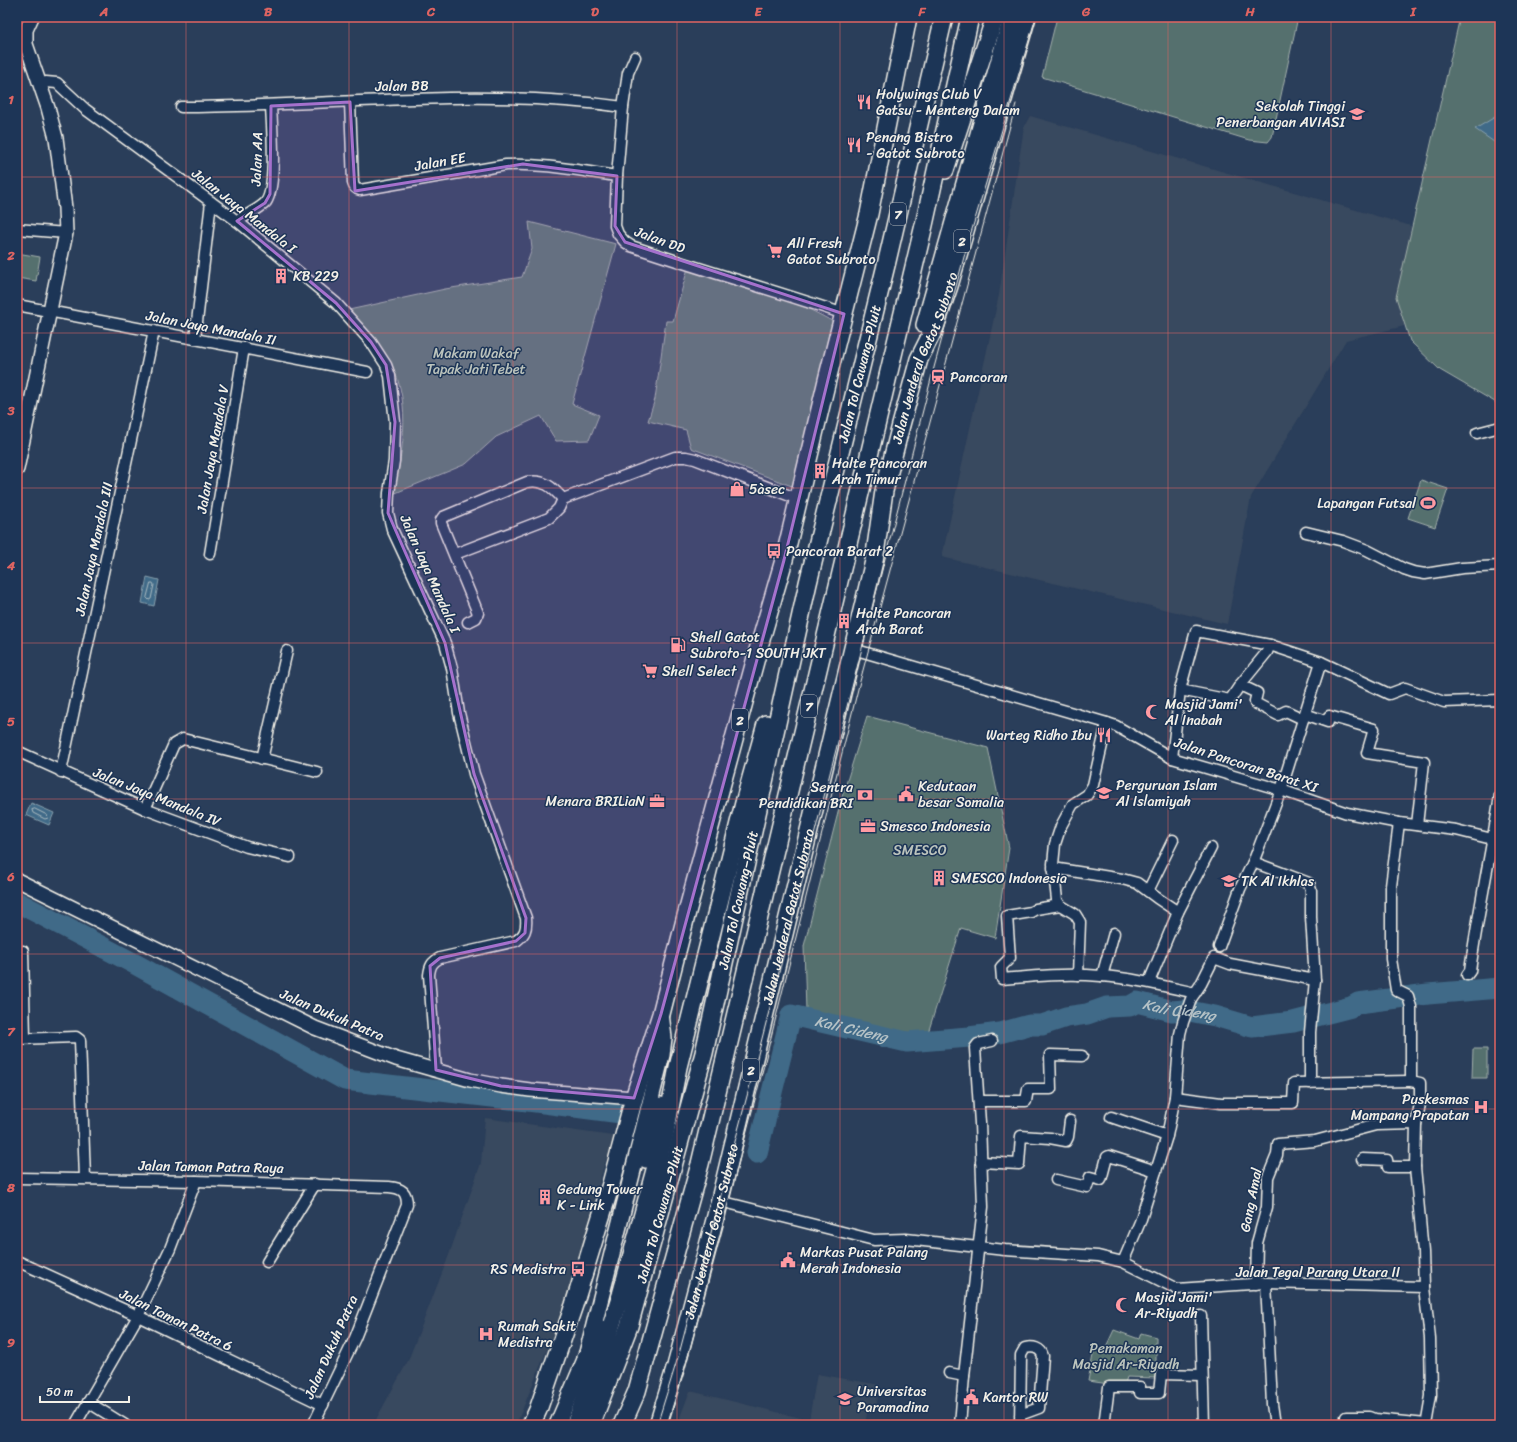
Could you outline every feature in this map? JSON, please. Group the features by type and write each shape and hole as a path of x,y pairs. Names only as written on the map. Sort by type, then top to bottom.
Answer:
{"highway":[{"name":"2","path":"531,1425 538,1410 574,1305 634,1098 661,1014 687,912 784,560 876,178 908,17"},
{"name":"Jalan Tol Cawang–Pluit","path":"622,1425 636,1391 700,1164 924,225 970,17"},
{"path":"924,225 952,153 995,17"},
{"name":"2","path":"919,358 922,337 929,310 1012,17"},
{"name":"Jalan Jenderal Gatot Subroto","path":"658,1425 678,1358 720,1201 874,560 884,491 919,358 935,327 949,286 1027,17"},
{"name":"Jalan Tol Cawang–Pluit","path":"591,1425 629,1326 704,1053 808,583 888,261 942,22"},
{"path":"574,1425 605,1345 621,1295 665,1133 678,1066 746,796 775,692 808,583"},
{"path":"584,1361 598,1340 624,1254 656,1119 678,1066"},
{"path":"633,1425 636,1391"}],"main road":[{"path":"557,1425 584,1361 662,1055 664,1038 661,1014"}],"street":[{"path":"17,469 66,234 65,208 56,138 26,44 26,30 32,17"},
{"name":"Jalan DD","path":"635,57 628,73 623,107 617,176 615,226 618,234 631,246 844,314"},
{"name":"Jalan Jaya Mandala I","path":"40,85 46,82 57,83 85,109 237,221 336,303 371,342 386,365 390,376 395,422 394,461 389,493 389,518 392,529 445,643 452,668 459,713 474,774 526,918 525,933 516,941 440,958 434,961 430,966 429,975 436,1070"},
{"name":"Jalan BB","path":"181,107 271,106 465,98 599,103 623,107"},
{"name":"Jalan EE","path":"350,102 353,183 357,190 476,170 523,164 542,165 617,176"},
{"name":"Jalan AA","path":"237,221 265,203 270,194 273,144 271,106"},
{"path":"195,339 211,202"},
{"path":"17,229 66,234"},
{"name":"Jalan Jaya Mandala II","path":"17,305 367,372"},
{"name":"Jalan Jaya Mandala III","path":"61,772 154,331"},
{"name":"Jalan Jaya Mandala V","path":"210,554 244,348"},
{"path":"1477,432 1500,427"},
{"path":"455,554 549,518 559,508 563,499 675,457 695,459 798,499"},
{"path":"468,622 476,618 478,613 441,523 443,517 526,482 542,482 550,486 563,499"},
{"path":"1306,532 1343,541 1368,550 1404,569 1413,572 1425,574 1462,568 1500,566"},
{"path":"1172,758 1180,690 1196,631 1270,645 1321,662 1389,694 1404,688 1444,702 1500,700"},
{"path":"1180,690 1228,700 1232,699 1240,685 1267,652 1270,645"},
{"name":"Jalan Pancoran Barat XI","path":"853,649 1107,723 1127,732 1172,758 1281,790 1347,813 1399,823 1456,830 1497,840"},
{"path":"262,759 287,651"},
{"path":"1219,947 1240,889 1253,862 1281,790 1321,662"},
{"path":"1240,685 1257,694 1254,701 1256,703 1278,715 1286,711 1328,722 1329,716 1374,729 1367,753 1424,762 1417,825"},
{"path":"1078,975 1080,922 1075,914 1060,905 1057,900 1053,868 1055,844 1061,826 1073,804 1087,795 1093,785 1107,723"},
{"path":"145,809 174,744 183,739 317,772"},
{"name":"Jalan Jaya Mandala IV","path":"17,751 145,809 247,847 290,857"},
{"path":"1467,975 1470,971 1482,898 1497,840 1500,795"},
{"path":"1399,823 1391,886 1391,959 1396,990 1408,996 1411,1007 1411,1081"},
{"path":"1148,891 1173,840"},
{"path":"1149,982 1178,912 1211,848"},
{"path":"1253,862 1309,883 1311,890 1315,980 1310,1032 1310,1084"},
{"path":"1053,868 1122,879 1137,883 1178,912"},
{"name":"Jalan Dukuh Patra","path":"17,880 315,1028 396,1059 470,1080 501,1086 530,1090 634,1098"},
{"path":"1060,905 1007,916 1010,958 1001,968 1002,979 1044,975 1102,976 1149,982 1193,996"},
{"path":"1102,976 1114,933"},
{"path":"23,951 21,1039 76,1037 80,1040 85,1178"},
{"path":"1123,1262 1140,1222 1167,1136 1175,1098 1180,1034 1183,1022 1193,996 1214,958 1236,965 1315,980"},
{"path":"960,1425 983,1207 979,1101 975,1048 978,1044 992,1041"},
{"path":"979,1101 1026,1101 1028,1089 1051,1089 1050,1055 1082,1056"},
{"path":"1175,1098 1221,1103 1293,1103 1294,1084 1411,1081 1420,1083 1420,1104 1416,1124 1415,1167 1423,1252 1424,1287 1430,1338 1431,1396 1426,1424 1375,1419 1370,1417 1346,1417 1346,1425"},
{"path":"1111,1117 1167,1136"},
{"path":"981,1162 1019,1164 1021,1136 1050,1138 1066,1141 1070,1121"},
{"name":"Gang Amal","path":"1261,1283 1257,1243 1260,1226 1266,1207 1268,1177 1277,1155 1278,1144 1315,1142 1376,1125 1416,1124"},
{"path":"1056,1180 1087,1187 1090,1177 1101,1180 1109,1156 1156,1171"},
{"path":"1362,1159 1387,1160 1388,1167 1415,1167"},
{"name":"Jalan Taman Patra Raya","path":"17,1178 196,1180 389,1187 398,1188 404,1191"},
{"path":"75,1425 138,1316 170,1249 196,1180"},
{"path":"267,1262 315,1184"},
{"name":"Jalan Dukuh Patra","path":"313,1425 355,1338 407,1205 407,1197 404,1191"},
{"name":"Jalan Tegal Parang Utara II","path":"720,1201 874,1240 906,1239 979,1247 1098,1256 1123,1262 1177,1289 1261,1283 1424,1287"},
{"name":"Jalan Taman Patra 6","path":"17,1261 138,1316 323,1405"},
{"path":"1261,1283 1274,1425"},
{"path":"1201,1316 1204,1425"},
{"path":"1030,1347 1039,1349 1043,1356 1039,1408 1020,1420 1021,1355 1026,1348 1030,1347"},
{"path":"949,1373 964,1376"},
{"path":"1104,1425 1109,1387 1140,1387 1140,1393 1159,1393 1161,1374 1202,1375"},
{"path":"88,1402 125,1425"}],"highlighted area":[{"path":"350,102 355,191 523,164 617,176 615,226 625,242 844,314 784,560 661,1014 634,1098 501,1086 436,1070 430,966 440,958 516,941 525,933 526,918 474,774 445,643 388,513 395,422 386,365 371,342 336,303 237,221 265,203 270,194 271,106"}],"shaded area":[{"path":"1030,116 1411,226 1404,326 1346,340 1251,497 1227,624 942,557 999,295 1024,127"},
{"path":"485,1118 619,1137 605,1162 564,1308 516,1425 373,1425 408,1361 449,1255 481,1163"},
{"name":"Universitas Paramadina","path":"817,1374 880,1385 876,1408 868,1408 865,1425 677,1425 690,1391 809,1420"}],"green space":[{"path":"1057,17 1298,17 1272,137 1268,142 1249,140 1042,77"},
{"path":"1460,17 1500,17 1500,405 1440,370 1410,341 1396,297"},
{"name":"Makam Wakaf Tapak Jati Tebet","path":"529,222 616,244 572,404 599,415 589,440 556,441 541,416 496,437 466,464 393,494 403,440 403,405 400,388 395,371 386,355 373,337 349,310 445,289 522,277 532,249"},
{"path":"17,253 40,257 36,281 17,278"},
{"path":"688,268 805,307 834,322 797,488 691,448 686,430 648,421 655,399 666,321 673,321"},
{"name":"Lapangan Futsal","path":"1421,480 1448,489 1435,527 1408,518"},
{"name":"SMESCO","path":"867,716 988,748 1009,848 995,938 961,928 927,1036 863,1026 806,1011 804,946 842,797"},
{"path":"1473,1049 1487,1049 1487,1078 1472,1078"},
{"name":"Pemakaman Masjid Ar-Riyadh","path":"1114,1330 1139,1339 1141,1333 1156,1337 1156,1378 1127,1377 1124,1386 1088,1381 1094,1350 1105,1349"}],"water":[{"path":"1500,114 1500,146 1475,129"},
{"path":"147,577 159,580 154,606 142,603"},
{"path":"31,803 54,813 49,825 26,815"}],"waterway":[{"path":"17,902 135,964 345,1080 621,1113"},
{"name":"Kali Cideng","path":"757,1153 791,1015 907,1042 1000,1033 1029,1025 1042,1025 1066,1017 1087,1014 1107,1007 1130,1006 1137,1002 1172,1011 1184,1010 1215,1016 1252,1027 1293,1022 1351,1007 1358,1003 1428,994 1500,988"}],"tram line":[{"path":"657,1425 679,1354 756,1062 932,375 967,246 1036,17"},
{"path":"667,1425 688,1357 764,1065 859,685 1016,104"}],"place":[{"name":"Holywings Club V Gatsu - Menteng Dalam","path":"864,102"},
{"name":"Sekolah Tinggi Penerbangan AVIASI","path":"1357,114"},
{"name":"Penang Bistro - Gatot Subroto","path":"854,145"},
{"name":"All Fresh Gatot Subroto","path":"775,251"},
{"name":"KB 229","path":"281,276"},
{"name":"Pancoran","path":"938,377"},
{"name":"Halte Pancoran Arah Timur","path":"820,471"},
{"name":"5àsec","path":"737,489"},
{"name":"Lapangan Futsal","path":"1428,503"},
{"name":"Pancoran Barat 2","path":"774,551"},
{"name":"Halte Pancoran Arah Barat","path":"844,621"},
{"name":"Shell Gatot Subroto-1 SOUTH JKT","path":"678,645"},
{"name":"Shell Select","path":"650,671"},
{"name":"Masjid Jami' Al Inabah","path":"1153,712"},
{"name":"Warteg Ridho Ibu","path":"1104,735"},
{"name":"Perguruan Islam Al Islamiyah","path":"1104,793"},
{"name":"Kedutaan besar Somalia","path":"906,794"},
{"name":"Sentra Pendidikan BRI","path":"865,795"},
{"name":"Menara BRILiaN","path":"657,801"},
{"name":"Smesco Indonesia","path":"868,826"},
{"name":"SMESCO Indonesia","path":"939,878"},
{"name":"TK Al Ikhlas","path":"1229,881"},
{"name":"Puskesmas Mampang Prapatan","path":"1481,1107"},
{"name":"Gedung Tower K - Link","path":"545,1197"},
{"name":"Markas Pusat Palang Merah Indonesia","path":"788,1260"},
{"name":"RS Medistra","path":"578,1269"},
{"name":"Masjid Jami' Ar-Riyadh","path":"1123,1305"},
{"name":"Rumah Sakit Medistra","path":"486,1334"},
{"name":"Kantor RW","path":"971,1397"},
{"name":"Universitas Paramadina","path":"845,1399"}]}
